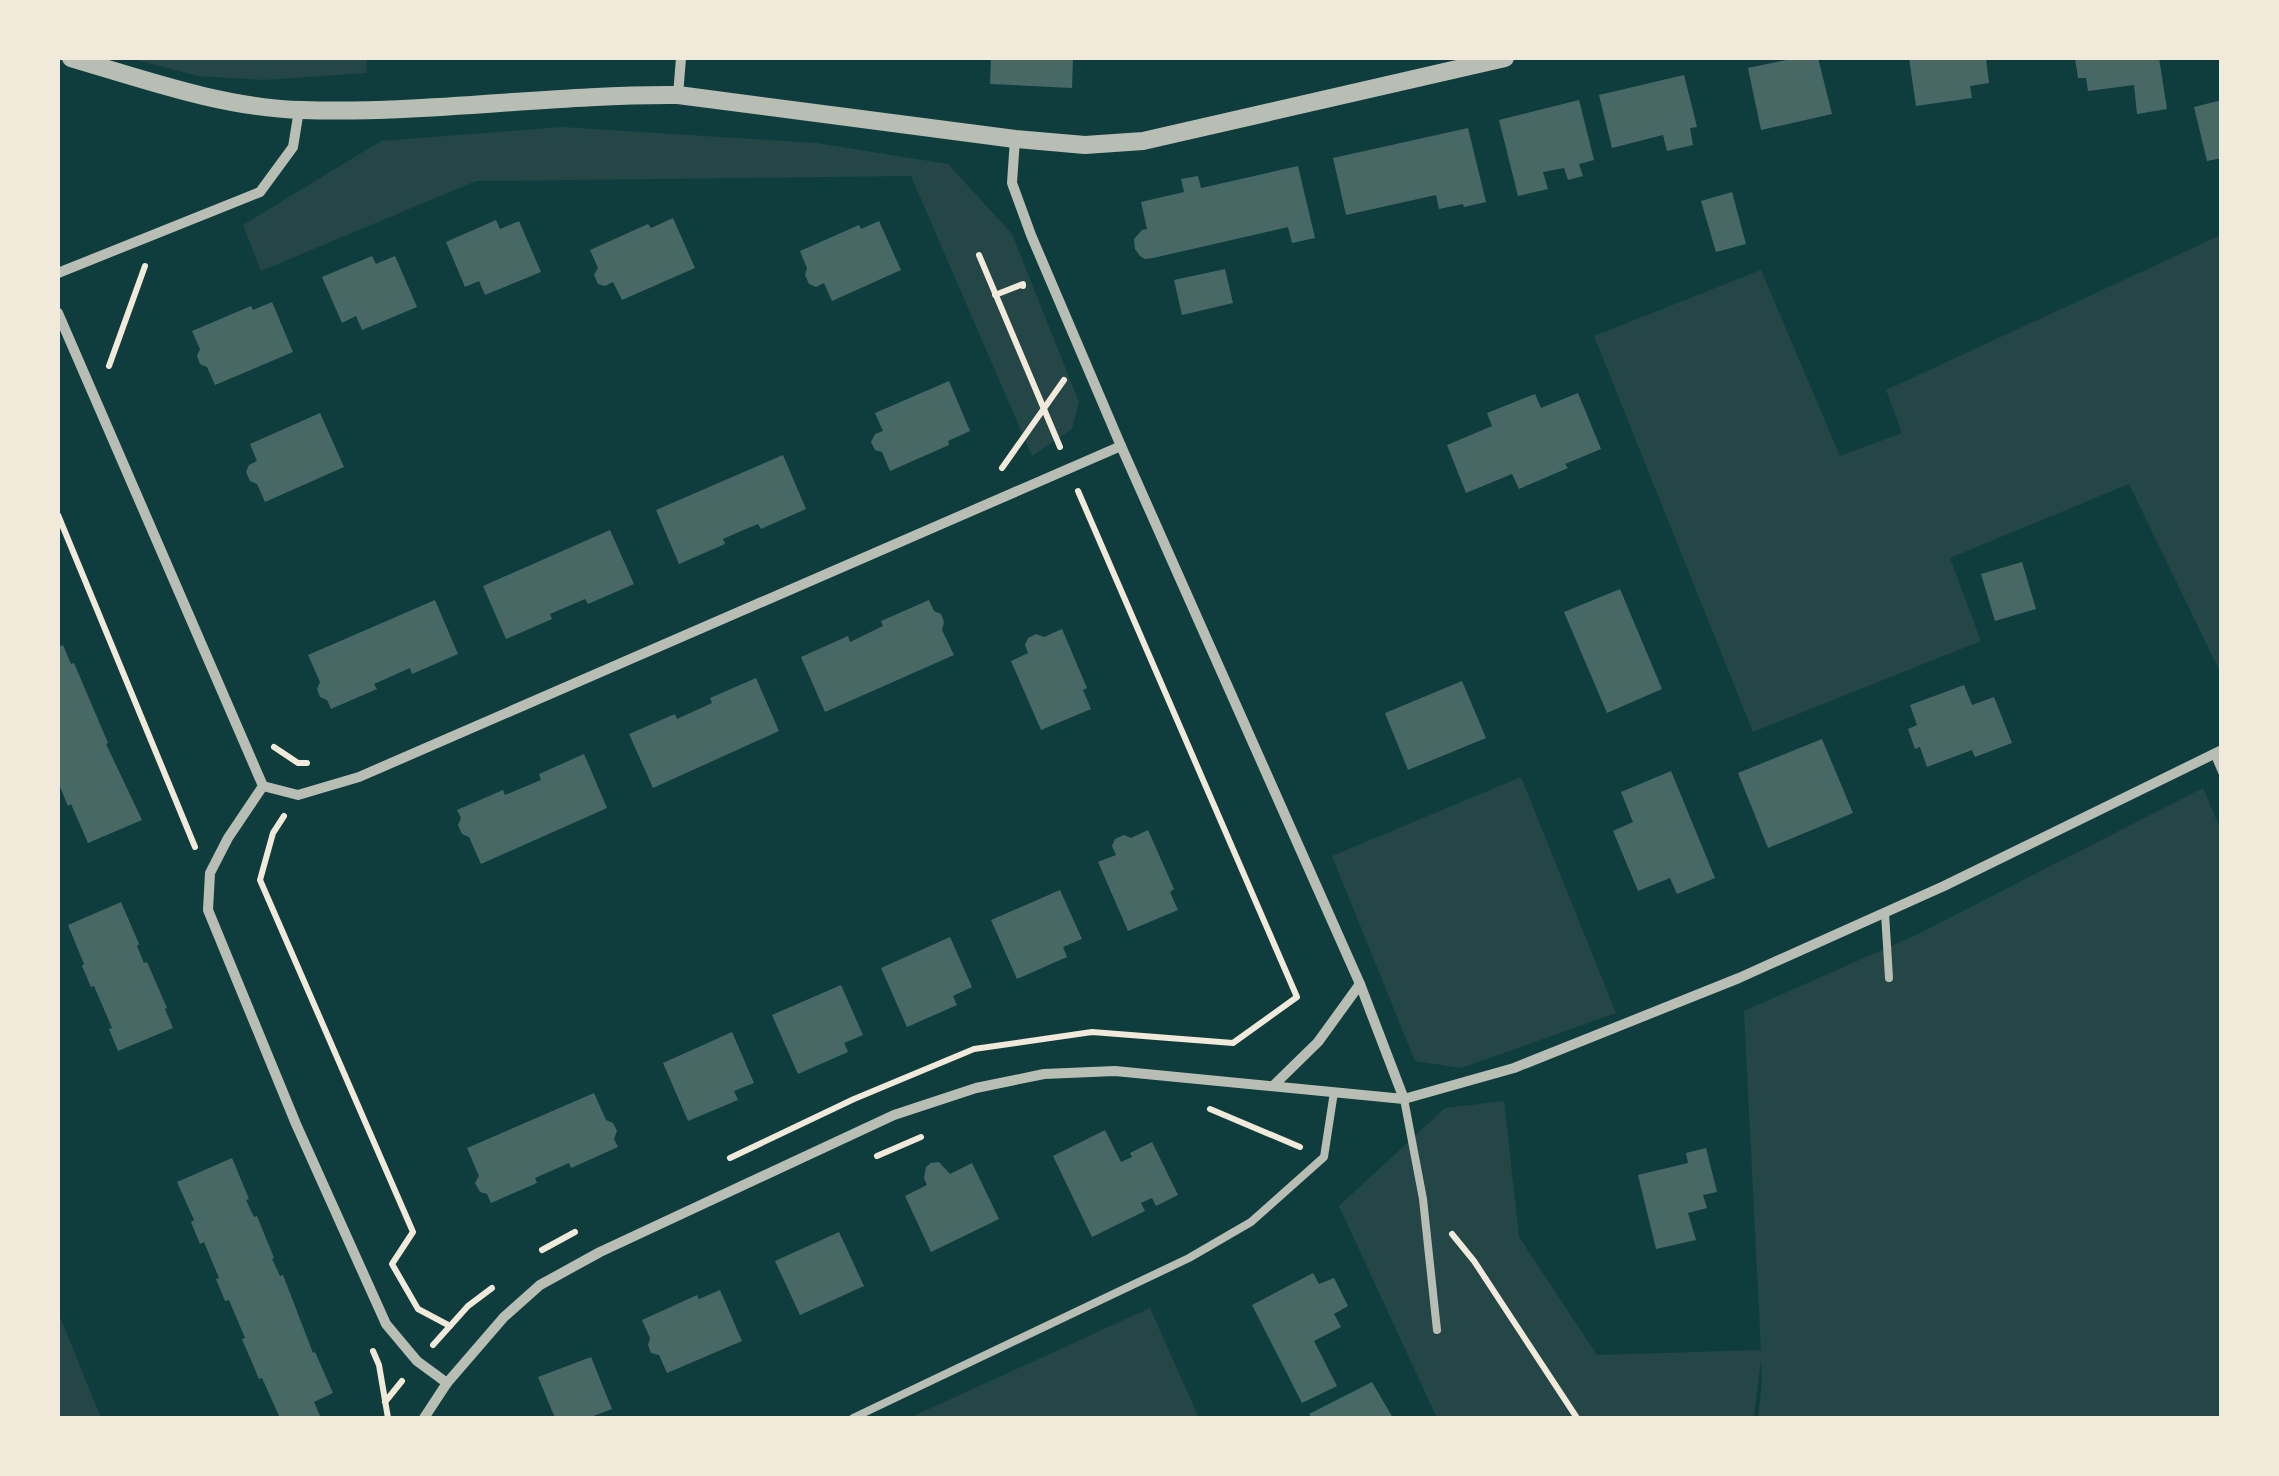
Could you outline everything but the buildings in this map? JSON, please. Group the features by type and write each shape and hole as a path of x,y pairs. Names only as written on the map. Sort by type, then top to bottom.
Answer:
{"street":[{"path":"71,58 201,96 299,110 678,95 1085,144 1143,141 1505,58"},
{"path":"678,95 681,58"},
{"path":"58,273 260,192 293,147 299,110"},
{"path":"1015,138 1012,183 1121,446 1360,984 1404,1099"},
{"path":"58,313 264,786"},
{"path":"264,786 298,795 359,777 1121,446"},
{"path":"424,1418 447,1383 504,1316 540,1284 600,1252 894,1115 976,1088 1044,1074 1116,1071 1404,1099 1514,1068 1739,978 1944,886 2218,752"},
{"path":"264,786 228,838 210,873 208,910 296,1124 386,1324 418,1361 447,1383"},
{"path":"1274,1085 1318,1042 1360,984"}],"lane":[{"path":"2218,752 2222,772"},
{"path":"1885,913 1889,978"},
{"path":"853,1418 1190,1258 1251,1222 1324,1157 1334,1092"},
{"path":"1404,1099 1423,1199 1437,1330"}],"path":[{"path":"730,1158 974,1049 1092,1032 1233,1043 1297,997 979,255"},
{"path":"108,371 144,266 160,260"},
{"path":"995,295 1023,284 1030,300"},
{"path":"998,472 1064,380 1057,364"},
{"path":"268,743 298,763 316,763"},
{"path":"298,763 298,795 273,833 260,880 414,1232 392,1264 418,1309 450,1326"},
{"path":"1206,1108 1324,1157"},
{"path":"873,1158 927,1135"},
{"path":"1423,1199 1474,1261 1578,1418"},
{"path":"539,1253 588,1226"},
{"path":"385,1402 468,1306 496,1284"}],"shaded area":[{"path":"129,58 366,58 367,73 264,80 198,76"},
{"path":"562,127 816,143 948,164 1012,234 1079,402 1072,429 1032,456 911,176 476,181 261,271 243,225 381,141"},
{"path":"2221,235 2221,674 2129,484 1950,558 1981,641 1753,732 1594,336 1761,270 1840,456 1902,433 1886,390"},
{"path":"1521,777 1616,1013 1461,1068 1415,1061 1332,856"},
{"path":"2203,788 2222,833 2221,1418 1758,1418 1761,1360 1754,1418 1437,1418 1339,1206 1445,1108 1504,1101 1519,1237 1597,1355 1761,1350 1744,1011 1918,934"},
{"path":"1150,1308 1199,1418 909,1418"},
{"path":"58,1312 101,1418 58,1418"}]}
